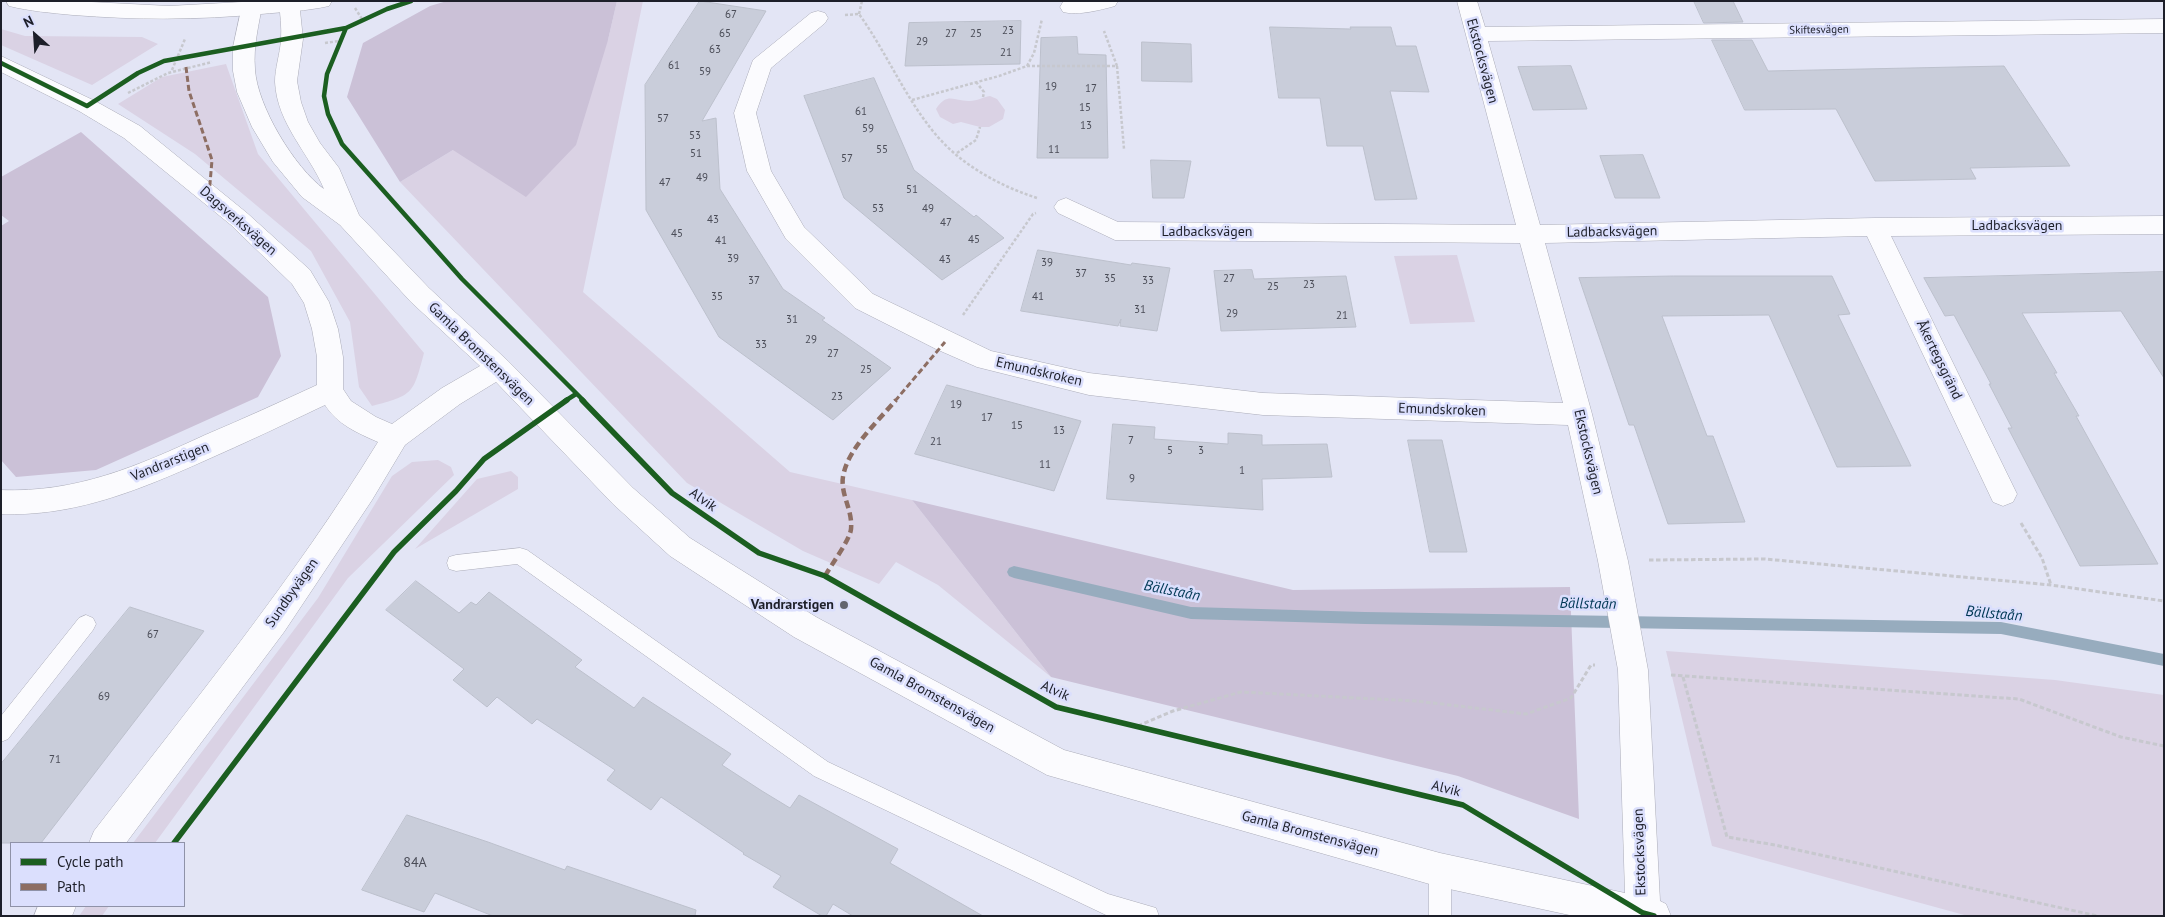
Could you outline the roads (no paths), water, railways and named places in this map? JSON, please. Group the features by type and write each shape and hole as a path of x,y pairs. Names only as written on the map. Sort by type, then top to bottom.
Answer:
{"street":[{"path":"16,1 88,9 211,12 252,5 322,1"},
{"path":"1070,7 1108,1"},
{"name":"Ekstocksvägen","path":"1466,1 1579,414 1613,561 1633,670 1648,915"},
{"name":"Gamla Bromstensvägen","path":"289,3 292,39 286,81 290,102 297,122 311,148 327,168 348,219"},
{"name":"Gamla Bromstensvägen","path":"252,5 244,47 244,71 248,92 263,127 281,156 310,191 348,219 420,295 499,368 623,496 680,547 805,627 1058,764 1440,870 1648,915"},
{"name":"Emundskroken","path":"818,18 761,65 745,113 759,171 795,233 864,301 945,342 986,360 1089,384 1264,404 1579,414"},
{"name":"Skiftesvägen","path":"1475,34 2164,26"},
{"name":"Dagsverksvägen","path":"1,63 98,112 132,132 239,219 301,278 316,302 325,329 330,357 330,391"},
{"name":"Ladbacksvägen","path":"1066,207 1115,231 1529,234 1875,227 2164,225"},
{"name":"Åkertegsgränd","path":"1875,227 2003,494"},
{"name":"Sundbyvägen","path":"107,842 273,622 362,492 395,438 451,396 499,368"},
{"path":"330,391 342,409 366,425 395,438"},
{"name":"Vandrarstigen","path":"1,502 20,504 75,497 135,477 160,468 330,391"}],"lane":[{"path":"456,563 520,556 820,769 1106,904 1148,916"},
{"path":"1,732 86,624"},
{"path":"1440,870 1440,916"}],"waterway":[{"name":"Bällstaån","path":"1014,572 1191,613 1365,618 2001,628 2164,660"}],"place":[{"name":"Vandrarstigen","path":"844,605"}]}
